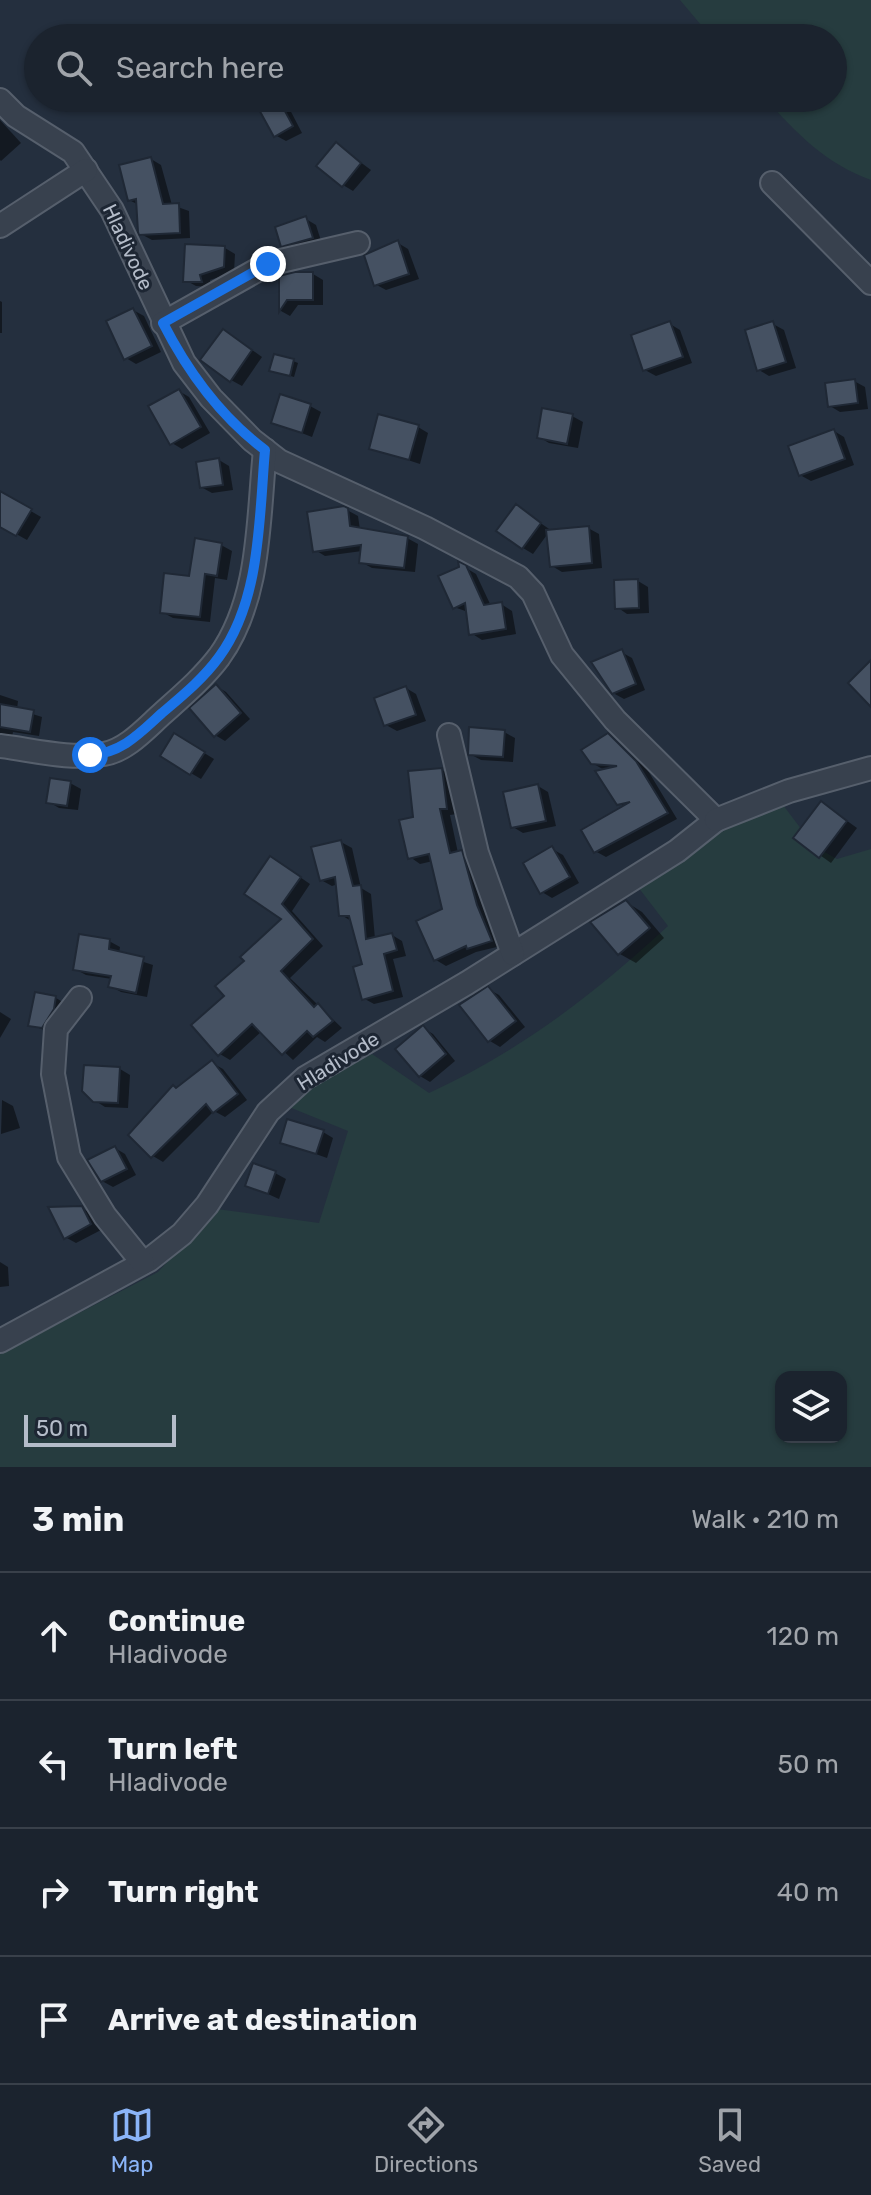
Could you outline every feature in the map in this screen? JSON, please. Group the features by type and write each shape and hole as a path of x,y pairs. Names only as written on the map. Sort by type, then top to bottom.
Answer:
{"street":[{"name":"Hladivode","path":"0,100 16,116 73,152 86,170 112,210 184,363 211,398 279,461 425,528 518,577 533,593 562,655 615,720 716,820"},
{"path":"0,226 86,170"},
{"path":"772,183 871,283"},
{"path":"163,323 268,264 358,243"},
{"path":"0,746 58,754 105,754 125,747 186,694 219,656 237,627 249,591 265,450"},
{"path":"449,735 477,853 513,954"},
{"name":"Hladivode","path":"0,1341 143,1263 182,1234 207,1205 268,1112 305,1078 513,954 677,851 716,820 789,791 871,768"},
{"path":"80,998 56,1029 53,1074 69,1157 105,1216 143,1263"}],"green space":[{"path":"680,0 871,0 871,180 826,156 778,112 847,112 847,24 700,24"},
{"path":"783,805 814,846 837,859 871,849 871,1467 0,1467 0,1354 158,1272 217,1209 319,1223 348,1131 289,1107 315,1085 372,1054 429,1093 526,1039 584,998 668,926 638,887 687,857 726,827"}],"building":[{"path":"260,112 286,112 293,126 274,137"},
{"path":"336,142 361,163 342,187 316,166"},
{"path":"151,157 163,204 179,203 180,233 139,235 136,199 128,201 119,165"},
{"path":"306,216 313,238 281,247 275,227"},
{"path":"398,240 409,274 374,286 364,255"},
{"path":"185,244 225,246 224,267 200,275 202,282 183,282"},
{"path":"313,272 313,300 287,300 279,312 279,276"},
{"path":"133,308 152,346 124,360 106,321"},
{"path":"670,321 683,357 643,371 631,335"},
{"path":"773,321 786,362 757,371 745,330"},
{"path":"223,329 252,350 230,382 200,360"},
{"path":"274,354 294,359 290,376 269,371"},
{"path":"855,379 858,403 828,407 825,383"},
{"path":"179,389 201,427 170,445 148,406"},
{"path":"280,394 311,404 302,433 271,423"},
{"path":"542,408 573,414 567,444 537,438"},
{"path":"378,414 419,425 409,460 369,449"},
{"path":"834,429 845,459 799,476 788,446"},
{"path":"219,458 223,485 200,488 196,462"},
{"path":"0,491 32,509 16,536 0,527"},
{"path":"516,504 541,523 522,549 496,531"},
{"path":"348,508 350,526 408,536 404,568 359,563 361,545 313,552 307,512"},
{"path":"589,526 592,563 550,567 546,530"},
{"path":"195,538 222,543 217,576 205,574 200,617 160,613 164,573 189,576"},
{"path":"458,561 466,565 484,605 502,602 506,629 469,635 465,603 453,609 438,576 459,567"},
{"path":"638,579 639,608 615,609 614,580"},
{"path":"622,649 636,684 612,694 591,662"},
{"path":"871,660 871,707 848,683"},
{"path":"216,684 241,713 214,737 189,708"},
{"path":"406,686 416,715 384,726 374,698"},
{"path":"0,704 34,710 30,732 0,727"},
{"path":"469,727 505,730 503,757 468,755"},
{"path":"174,733 205,752 190,775 160,756"},
{"path":"608,733 636,761 668,813 594,853 581,830 630,802 617,805 595,771 617,766 591,764 581,750"},
{"path":"442,768 447,809 440,809 450,853 462,850 477,905 492,941 467,949 466,946 434,961 416,921 442,909 429,854 408,859 399,820 413,817 408,771"},
{"path":"50,778 71,781 67,806 46,803"},
{"path":"538,784 546,821 511,828 503,792"},
{"path":"821,801 847,821 819,858 793,838"},
{"path":"341,840 353,886 361,885 366,939 392,933 397,950 384,954 393,991 362,1000 353,967 362,964 349,916 339,916 335,877 320,881 311,847"},
{"path":"552,846 570,877 540,894 523,863"},
{"path":"270,856 301,877 282,904 313,939 281,971 314,1007 318,1003 333,1021 313,1037 307,1031 282,1055 252,1024 218,1056 191,1025 224,996 215,986 244,961 240,957 281,919 244,894"},
{"path":"626,900 650,928 618,955 590,922"},
{"path":"79,934 110,939 109,949 144,957 136,993 108,987 111,976 73,970"},
{"path":"488,986 516,1021 488,1042 459,1005"},
{"path":"35,992 56,996 54,1009 42,1028 28,1026"},
{"path":"423,1025 446,1054 419,1077 395,1049"},
{"path":"212,1060 238,1094 213,1113 206,1104 151,1158 128,1135 173,1085 176,1088"},
{"path":"84,1065 120,1067 118,1103 93,1102 82,1091"},
{"path":"287,1119 324,1130 316,1154 280,1143"},
{"path":"115,1146 127,1169 101,1182 87,1160"},
{"path":"253,1163 276,1171 268,1194 245,1186"},
{"path":"82,1206 91,1224 64,1239 48,1207"}],"route":[{"path":"90,755 125,747 186,694 219,656 237,627 249,591 265,450 211,398 184,363 163,323 268,264"}]}
